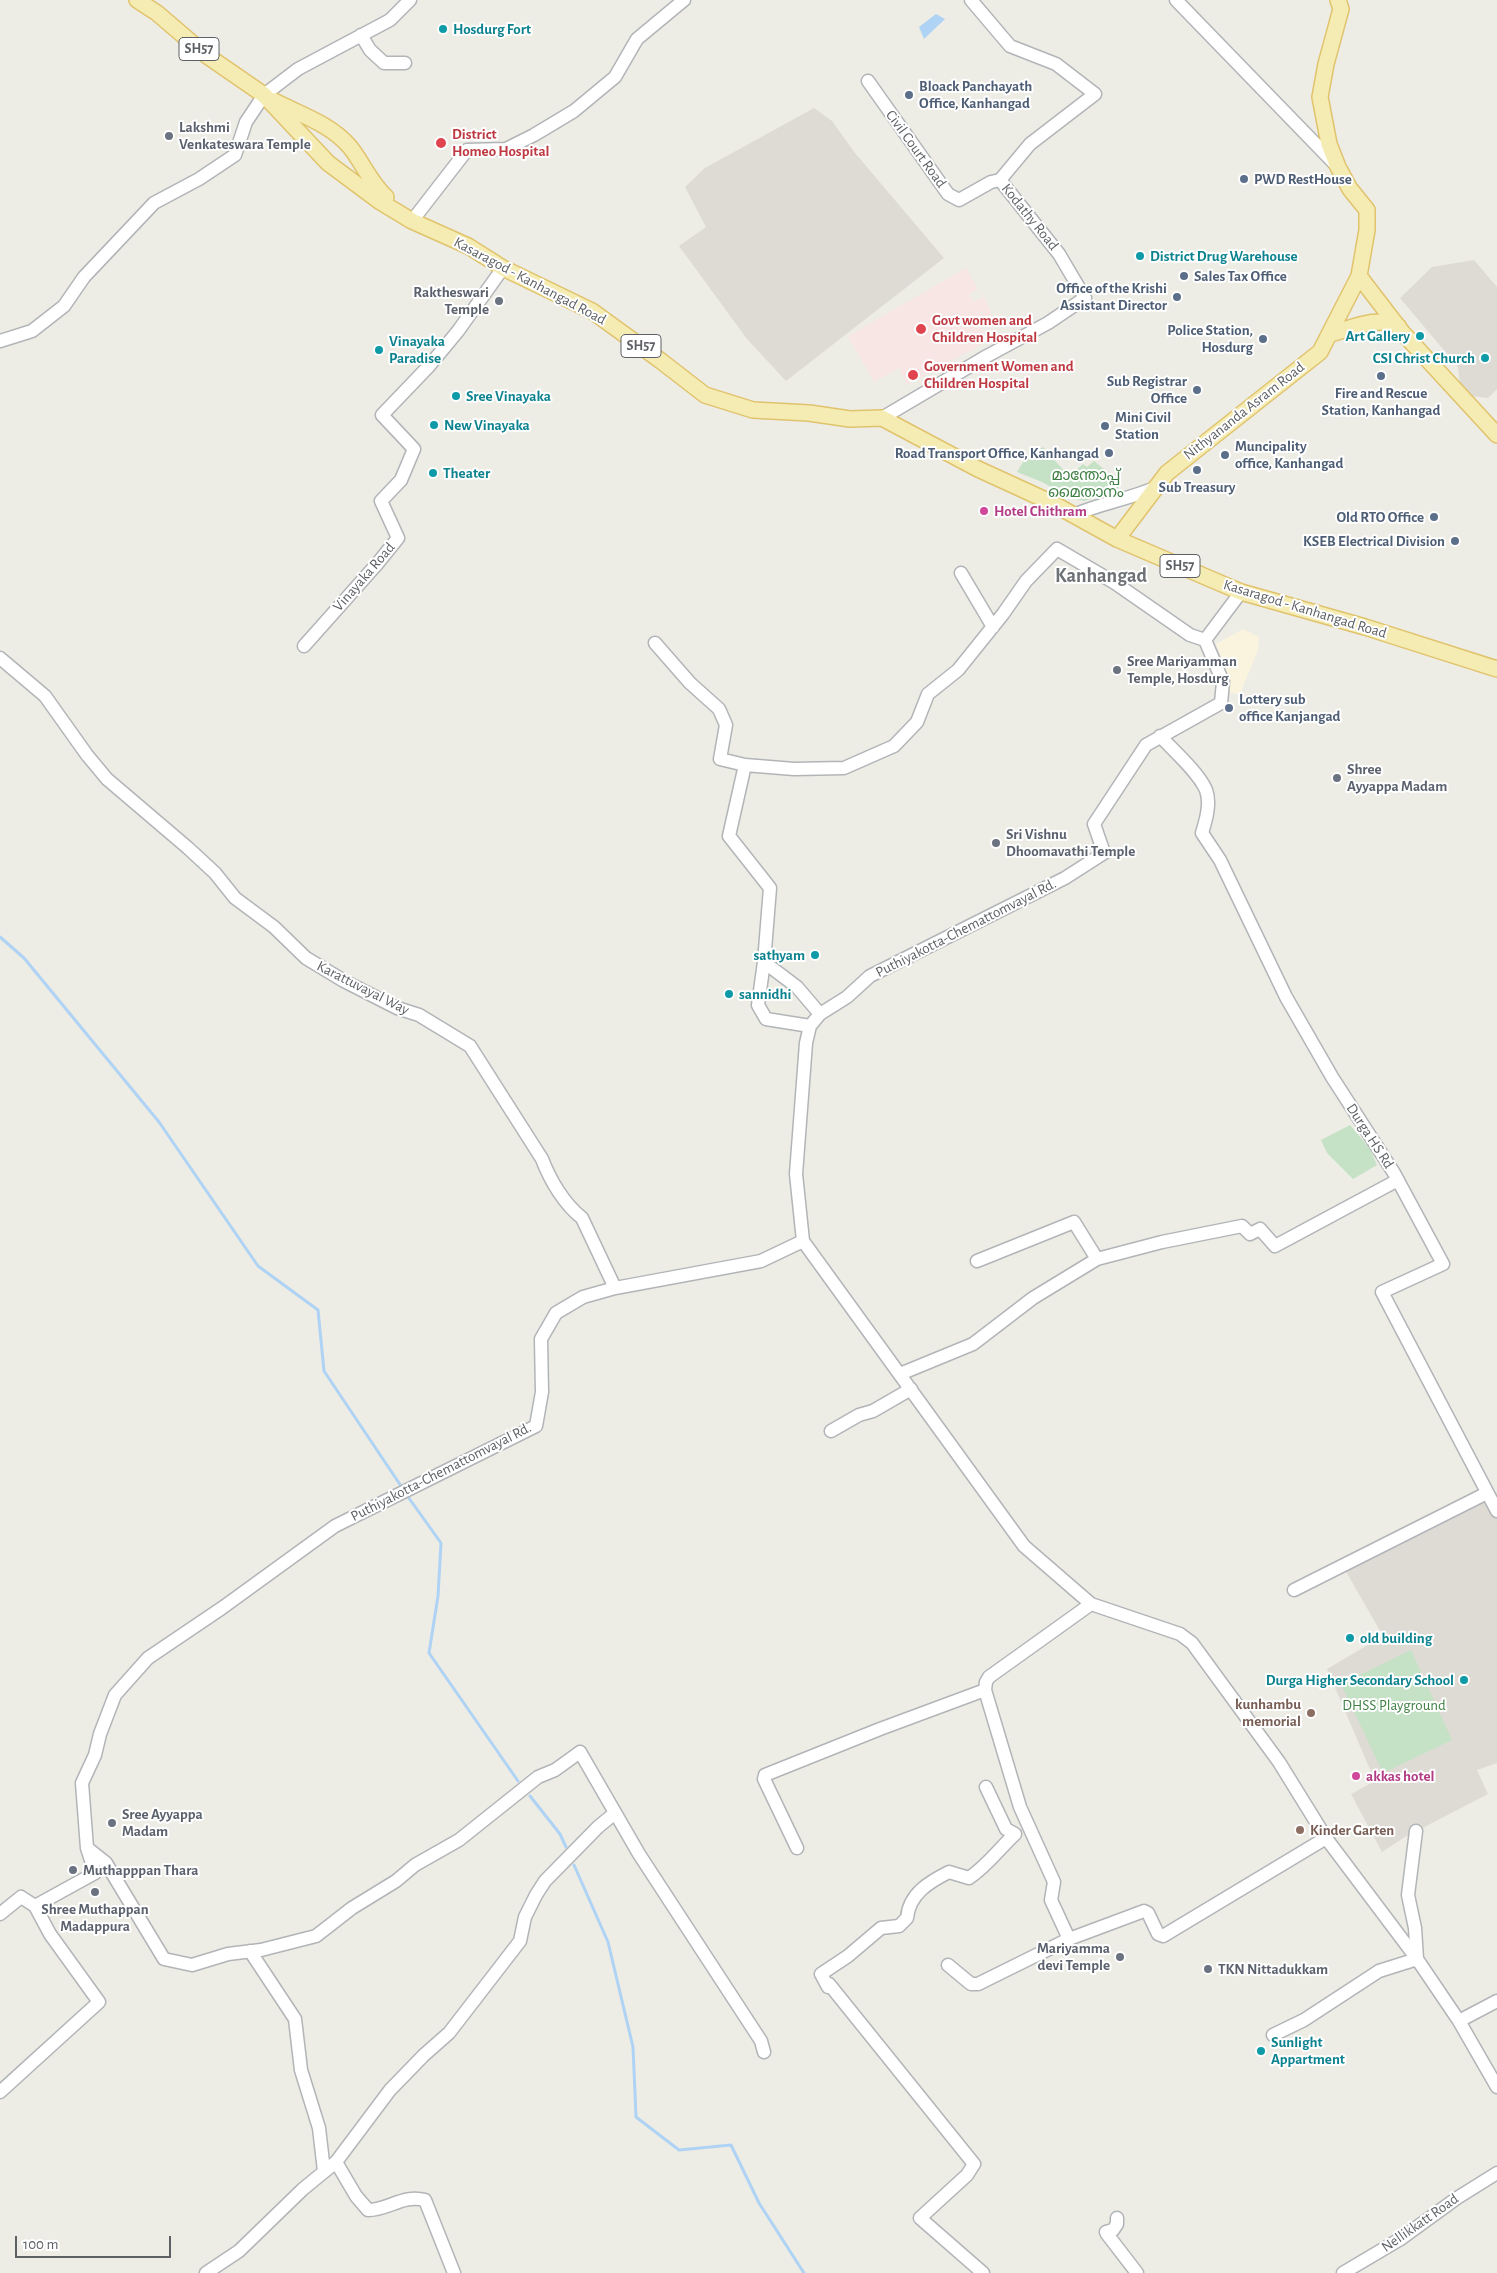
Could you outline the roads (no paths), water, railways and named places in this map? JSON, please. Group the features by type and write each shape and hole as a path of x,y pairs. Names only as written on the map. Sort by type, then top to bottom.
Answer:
{"main road":[{"name":"Kasaragod - Kanhangad Road","path":"137,0 157,13 206,55 264,95 328,163 380,202 412,221 468,246 503,268 592,311 661,360 704,395 753,410 808,412 850,420 882,418 978,469 1050,502 1117,539 1242,592 1365,627 1497,669"},
{"name":"Nithyananda Asram Road","path":"1117,539 1167,473 1320,352 1360,276 1367,230 1367,210 1350,189 1338,167 1329,144 1320,97 1326,64 1341,9 1338,0"},
{"path":"264,95 326,126 349,146 378,191 412,221"},
{"path":"1360,276 1398,326 1497,435"},
{"path":"1330,334 1389,321 1398,326"}],"street":[{"path":"0,340 32,331 64,306 84,277 154,203 199,179 235,155 246,122 264,95 298,69 390,20 410,0"},
{"path":"412,221 467,150 506,149 574,111 615,78 636,39 684,0"},
{"name":"Kodathy Road","path":"882,418 987,356 1048,323 1085,298 1059,254 1000,180 1030,144 1095,94 1056,64 1010,46 971,0"},
{"path":"1176,0 1338,167"},
{"path":"361,35 370,50 384,64 405,63"},
{"name":"Civil Court Road","path":"868,82 948,194 959,200 991,182 1000,180"},
{"name":"Vinayaka Road","path":"304,646 398,538 381,500 401,480 414,450 382,415 429,366 458,331 503,268"},
{"path":"1074,515 1156,487"},
{"path":"655,643 690,683 720,709 726,726 720,758 745,765 794,769 844,768 894,746 917,722 928,694 958,670 1026,581 1057,549 1121,587 1190,635 1204,640 1242,592"},
{"path":"961,573 993,626"},
{"name":"Puthiyakotta-Chemattomvayal Rd.","path":"35,1906 95,1873 87,1848 82,1783 95,1756 100,1734 115,1695 148,1658 222,1608 335,1526 536,1426 542,1392 541,1339 556,1313 583,1298 615,1288 761,1261 803,1241 796,1174 806,1043 810,1026 820,1014 847,997 870,976 1065,878 1104,854 1094,824 1146,745 1221,703 1223,682 1204,640"},
{"name":"Karattuvayal Way","path":"0,658 45,696 87,755 108,779 188,848 215,873 236,898 274,927 306,958 344,981 396,1008 419,1015 470,1046 542,1159 549,1178 574,1212 582,1218 615,1288"},
{"name":"Durga HS Rd","path":"1160,736 1186,762 1206,790 1208,816 1202,833 1220,860 1290,1005 1332,1077 1398,1180 1443,1264 1382,1292 1497,1511"},
{"path":"745,765 728,836 770,888 764,962 758,1005 766,1019 810,1026"},
{"path":"764,962 798,986 820,1014"},
{"path":"900,1374 973,1344 1033,1298 1097,1259 1162,1242 1242,1226 1250,1234 1260,1230 1275,1246 1398,1180"},
{"path":"977,1261 1074,1222 1097,1259"},
{"path":"803,1241 1024,1546 1091,1604 1180,1634 1192,1643 1213,1669 1279,1762 1326,1838 1417,1959 1459,2021 1497,2087"},
{"path":"831,1431 858,1415 873,1412 911,1389"},
{"path":"1294,1590 1487,1492"},
{"path":"1069,1939 1052,1900 1054,1882 1020,1807 985,1690 989,1677 1091,1604"},
{"path":"797,1848 764,1779 765,1775 985,1690"},
{"path":"87,1848 106,1863 164,1959 192,1965 228,1954 316,1936 352,1908 396,1881 415,1865 459,1840 538,1777 555,1770 580,1752 639,1854 761,2041 764,2052"},
{"path":"983,2273 920,2218 967,2176 974,2164 829,1984 828,1987 820,1974 848,1956 881,1928 899,1926 907,1918 908,1906 931,1881 949,1872 969,1878 985,1867 998,1848 1014,1834 1006,1829 986,1787"},
{"path":"206,2273 239,2251 336,2162 390,2090 424,2055 449,2033 520,1941 525,1917 545,1881 598,1827 615,1813"},
{"path":"1416,1831 1408,1895 1415,1928 1417,1959"},
{"path":"948,1965 971,1984 978,1984 1069,1939 1144,1911 1148,1913 1158,1934 1162,1936 1326,1838"},
{"path":"0,1914 21,1897 35,1906 50,1934 99,2002 0,2092"},
{"path":"250,1951 295,2019 301,2070 319,2128 324,2171"},
{"path":"1274,2035 1304,2020 1379,1971 1417,1959"},
{"path":"1459,2021 1497,2001"},
{"path":"336,2162 356,2196 368,2210 375,2210 401,2200 417,2198 425,2200 454,2273"},
{"name":"Nellikkatt Road","path":"1343,2273 1402,2238 1457,2198 1497,2173"},
{"path":"1117,2218 1117,2224 1113,2230 1106,2232 1137,2273"}],"water":[{"path":"936,14 945,19 924,39 919,27"}],"waterway":[{"path":"0,937 24,958 159,1122 258,1266 318,1310 324,1371 403,1489"},
{"path":"406,1494 441,1543 438,1596 429,1653 518,1781"},
{"path":"530,1796 560,1834 566,1847"},
{"path":"574,1865 608,1942 633,2047 636,2117 679,2150 731,2145 759,2203 804,2273"}],"place":[{"name":"Hosdurg Fort","path":"443,29"},
{"name":"Bloack Panchayath Office, Kanhangad","path":"909,95"},
{"name":"Lakshmi Venkateswara Temple","path":"169,136"},
{"name":"District Homeo Hospital","path":"441,143"},
{"name":"PWD RestHouse","path":"1244,179"},
{"name":"District Drug Warehouse","path":"1140,256"},
{"name":"Sales Tax Office","path":"1184,276"},
{"name":"Office of the Krishi Assistant Director","path":"1177,297"},
{"name":"Raktheswari Temple","path":"499,301"},
{"name":"Govt women and Children Hospital","path":"921,329"},
{"name":"Art Gallery","path":"1420,336"},
{"name":"Police Station, Hosdurg","path":"1263,339"},
{"name":"Vinayaka Paradise","path":"379,350"},
{"name":"CSI Christ Church","path":"1485,358"},
{"name":"Government Women and Children Hospital","path":"913,375"},
{"name":"Fire and Rescue Station, Kanhangad","path":"1381,376"},
{"name":"Sub Registrar Office","path":"1197,390"},
{"name":"Sree Vinayaka","path":"456,396"},
{"name":"New Vinayaka","path":"434,425"},
{"name":"Mini Civil Station","path":"1105,426"},
{"name":"Road Transport Office, Kanhangad","path":"1109,453"},
{"name":"Muncipality office, Kanhangad","path":"1225,455"},
{"name":"Sub Treasury","path":"1197,470"},
{"name":"Theater","path":"433,473"},
{"name":"Hotel Chithram","path":"984,511"},
{"name":"Old RTO Office","path":"1434,517"},
{"name":"KSEB Electrical Division","path":"1455,541"},
{"name":"Sree Mariyamman Temple, Hosdurg","path":"1117,670"},
{"name":"Lottery sub office Kanjangad","path":"1229,708"},
{"name":"Shree Ayyappa Madam","path":"1337,778"},
{"name":"Sri Vishnu Dhoomavathi Temple","path":"996,843"},
{"name":"sathyam","path":"815,955"},
{"name":"sannidhi","path":"729,994"},
{"name":"old building","path":"1350,1638"},
{"name":"Durga Higher Secondary School","path":"1464,1680"},
{"name":"kunhambu memorial","path":"1311,1713"},
{"name":"akkas hotel","path":"1356,1776"},
{"name":"Sree Ayyappa Madam","path":"112,1823"},
{"name":"Kinder Garten","path":"1300,1830"},
{"name":"Muthapppan Thara","path":"73,1870"},
{"name":"Shree Muthappan Madappura","path":"95,1892"},
{"name":"Mariyamma devi Temple","path":"1120,1957"},
{"name":"TKN Nittadukkam","path":"1208,1969"},
{"name":"Sunlight Appartment","path":"1261,2051"}],"district":[{"name":"Kanhangad","path":"1101,576"}],"park label":[{"name":"മാന്തോപ്പ് മൈതാനം","path":"1086,484"},
{"name":"DHSS Playground","path":"1394,1705"}]}
